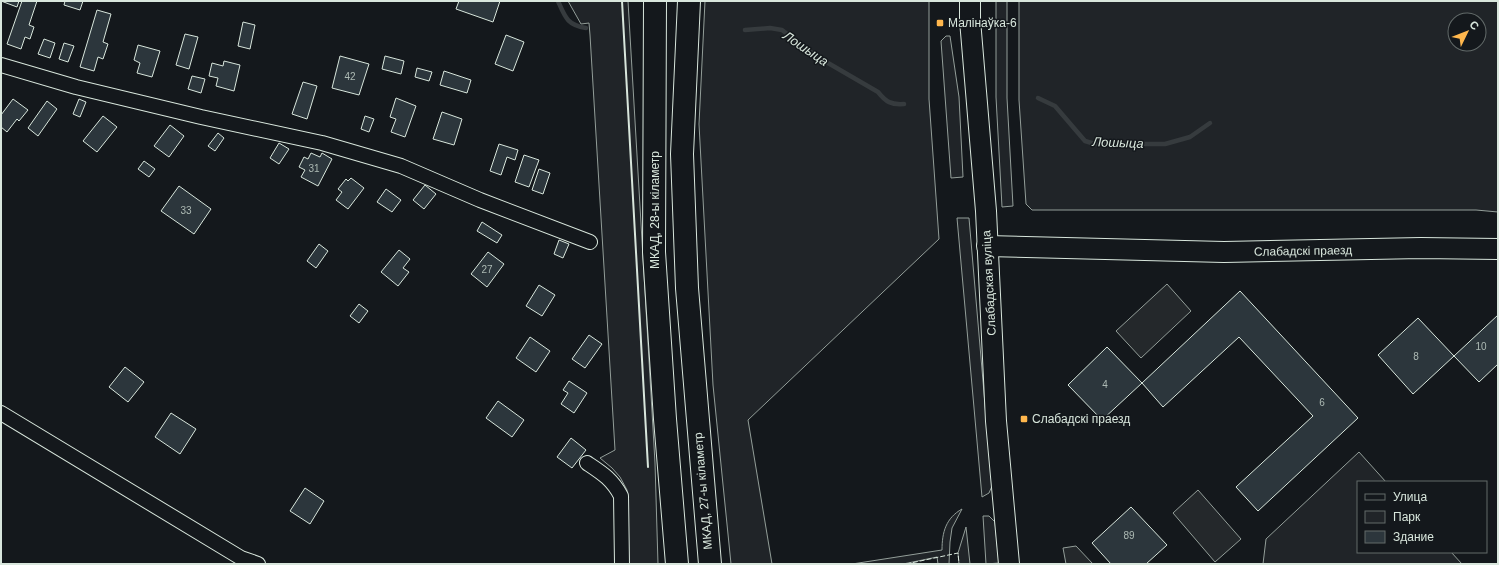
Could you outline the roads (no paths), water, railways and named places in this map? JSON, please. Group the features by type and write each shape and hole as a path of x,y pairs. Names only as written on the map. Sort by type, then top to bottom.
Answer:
{"highway":[{"name":"МКАД, 28-ы кіламетр","path":"656,1 654,252 664,419 677,564"},
{"name":"МКАД, 27-ы кіламетр","path":"689,1 682,154 687,288 710,564"}],"main road":[{"name":"Слабадская вуліца","path":"970,1 970,20 986,211 996,421 1009,564"},
{"name":"Слабадскі праезд","path":"987,246 1224,252 1421,248 1498,249"}],"street":[{"path":"1,65 76,87 201,117 322,143 401,166 480,200 590,242"},
{"path":"1,412 241,558 258,564"},
{"path":"586,463 608,476 616,486 621,496 622,564"}],"waterway":[{"name":"Лошыца","path":"558,1 563,12 571,22 575,25 586,28"},
{"name":"Лошыца","path":"745,30 770,28 782,30 816,56 878,92 886,100 896,104 904,104"},
{"name":"Лошыца","path":"1038,98 1055,106 1085,141 1095,144 1165,144 1190,137 1210,123"}],"place":[{"name":"Малінаўка-6","path":"940,23"},
{"name":"Слабадскі праезд","path":"1024,419"}]}
